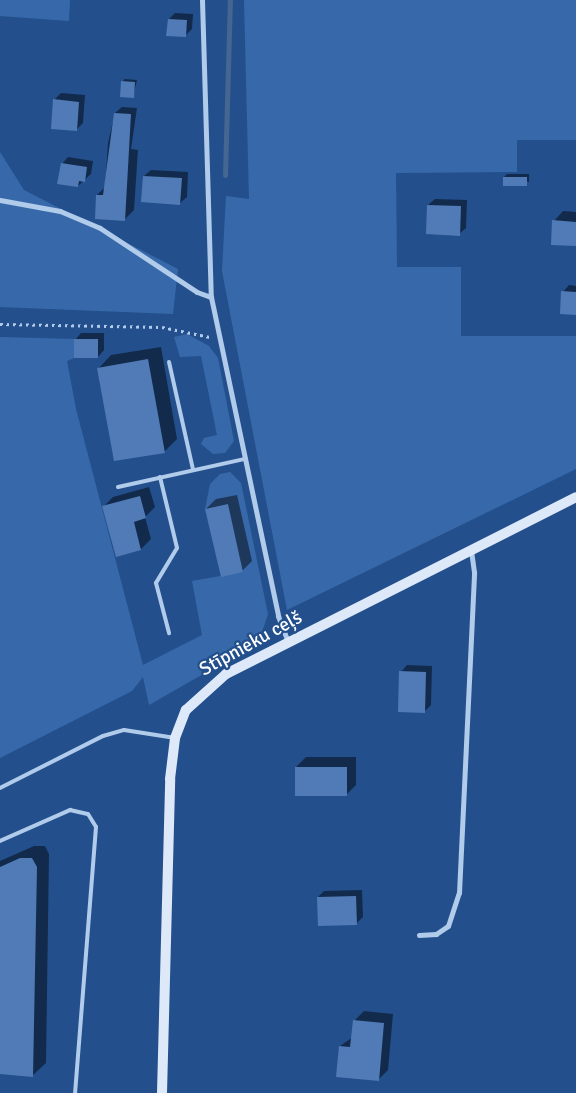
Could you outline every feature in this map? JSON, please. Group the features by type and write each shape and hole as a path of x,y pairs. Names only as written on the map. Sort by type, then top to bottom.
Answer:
{"main road":[{"name":"Stīpnieku ceļš","path":"162,1093 175,738 186,710 207,686 288,642 576,497"}],"street":[{"path":"202,0 212,297 278,616 288,642"},
{"path":"0,200 60,211 100,228 197,292 212,297"},
{"path":"419,935 436,934 448,926 459,893 474,572 470,549"}],"lane":[{"path":"170,362 193,469"},
{"path":"118,487 244,459"},
{"path":"160,477 177,548 156,583 170,633"},
{"path":"0,788 103,736 124,730 175,738"},
{"path":"0,840 70,810 88,814 96,827 75,1093"}],"path":[{"path":"0,324 162,327 194,330 221,342"}],"shaded area":[{"path":"0,0 70,0 69,21 0,16"},
{"path":"244,0 576,0 576,140 517,140 517,172 396,173 397,267 461,267 461,336 576,336 576,469 287,610 222,271 226,196 249,199"},
{"path":"0,152 24,190 178,269 173,314 0,307"},
{"path":"187,334 209,346 218,358 234,441 225,453 213,454 201,444 204,438 217,435 201,356 180,357 174,337"},
{"path":"0,337 74,339 74,358 67,361 76,409 143,665 202,635 192,581 243,572 228,504 205,509 210,484 220,474 230,472 241,483 268,614 262,632 247,649 149,705 143,677 132,691 0,758"}],"building":[{"path":"168,19 187,20 186,37 166,36"},
{"path":"121,81 135,82 134,98 120,97"},
{"path":"53,99 79,102 77,131 51,129"},
{"path":"114,113 131,114 125,221 95,219 96,195 103,195"},
{"path":"61,163 87,167 85,182 79,181 78,187 57,184"},
{"path":"143,176 182,178 180,205 141,202"},
{"path":"503,177 527,177 527,186 503,186"},
{"path":"427,205 461,206 460,236 426,234"},
{"path":"552,220 576,222 576,246 551,245"},
{"path":"561,291 576,292 576,315 560,314"},
{"path":"74,339 98,339 98,358 74,358"},
{"path":"148,359 165,453 114,461 97,368"},
{"path":"140,496 146,518 134,522 141,550 116,557 102,506"},
{"path":"228,504 243,572 221,577 205,509"},
{"path":"399,671 426,672 425,713 398,712"},
{"path":"295,767 347,767 347,796 295,796"},
{"path":"20,858 32,858 37,867 33,1077 0,1074 0,867"},
{"path":"356,896 357,925 318,926 317,897"},
{"path":"353,1020 384,1023 379,1081 336,1077 339,1046 350,1047"}],"waterway":[{"path":"225,175 230,0"}]}
